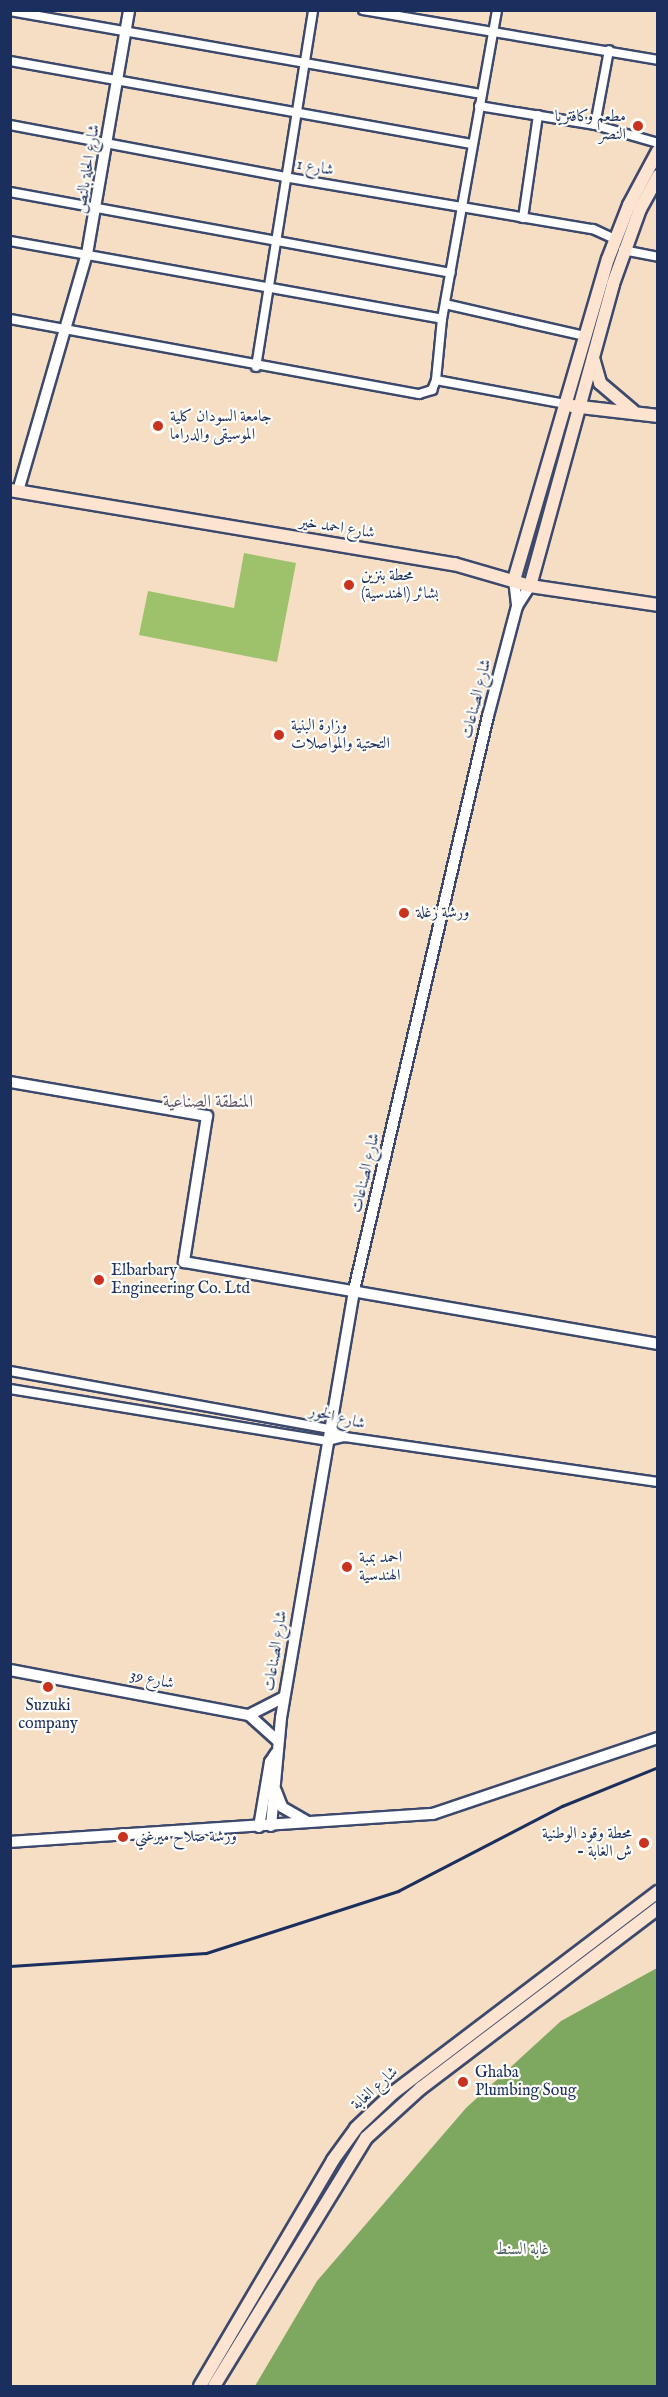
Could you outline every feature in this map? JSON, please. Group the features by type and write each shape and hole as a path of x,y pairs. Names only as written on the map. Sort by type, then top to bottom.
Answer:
{"main road":[{"path":"514,580 615,239 657,151"},
{"path":"530,586 623,250 657,176"},
{"path":"593,354 600,384 634,412"},
{"path":"565,404 657,416"},
{"name":"شارع احمد خير","path":"14,490 454,564 530,586 657,605"},
{"name":"شارع الغابة","path":"200,2386 333,2160 356,2128 401,2086 657,1892"},
{"name":"شارع الغابة","path":"214,2386 366,2138 421,2088 657,1908"}],"street":[{"name":"شارع الحلة بالنص","path":"14,490 68,330 87,254 98,206 129,10"},
{"path":"256,367 284,177 313,10"},
{"path":"363,10 492,34 609,50 657,60"},
{"path":"10,319 256,367 419,394 432,390 436,380 442,319 496,10"},
{"path":"10,11 304,65 482,94"},
{"path":"595,125 609,50"},
{"path":"10,61 472,144"},
{"path":"479,106 595,125 657,143"},
{"path":"523,218 538,115"},
{"name":"شارع 1","path":"10,125 107,141 284,177 593,229 615,239"},
{"path":"10,192 98,206 451,273"},
{"path":"10,241 442,319"},
{"path":"623,250 657,257"},
{"path":"445,304 585,336"},
{"path":"436,380 565,404"},
{"path":"514,580 517,606"},
{"path":"517,606 530,586"},
{"name":"شارع الصناعات","path":"277,1747 354,1290 446,888 517,606"},
{"path":"10,1082 207,1116 184,1262 657,1344"},
{"name":"شارع الخور","path":"10,1371 329,1429 345,1437 657,1482"},
{"path":"79,1401 82,1384"},
{"path":"10,1389 327,1441 345,1437"},
{"name":"شارع 39","path":"10,1670 249,1715"},
{"path":"271,1826 277,1747 249,1715 284,1697"},
{"path":"10,1842 259,1827 448,1810 657,1738"},
{"path":"259,1827 270,1762 277,1747"},
{"path":"276,1783 282,1807 308,1822"}],"green space":[{"path":"244,553 296,563 277,662 139,635 148,591 234,608"},
{"name":"غابة السنط","path":"657,1968 657,2386 255,2386 317,2281 466,2108 561,2021"}],"railway":[{"path":"10,1966 206,1953 398,1891 562,1806 658,1767"}],"place":[{"name":"مطعم وكافتريا النصر","path":"638,126"},
{"name":"جامعة السودان كلية الموسيقى والدراما","path":"158,426"},
{"name":"محطة بنزين بشائر (الهندسية)","path":"349,585"},
{"name":"وزارة البنية التحتية والمواصلات","path":"279,735"},
{"name":"ورشة زغلة","path":"404,913"},
{"name":"Elbarbary Engineering Co. Ltd","path":"99,1280"},
{"name":"احمد بمبة الهندسية","path":"347,1567"},
{"name":"Suzuki company","path":"48,1687"},
{"name":"ورشة صلاح ميرغني","path":"123,1837"},
{"name":"محطة وقود الوطنية - ش الغابة","path":"644,1843"},
{"name":"Ghaba Plumbing Soug","path":"463,2082"}],"district":[{"name":"المنطقة الصناعية","path":"208,1103"}]}
